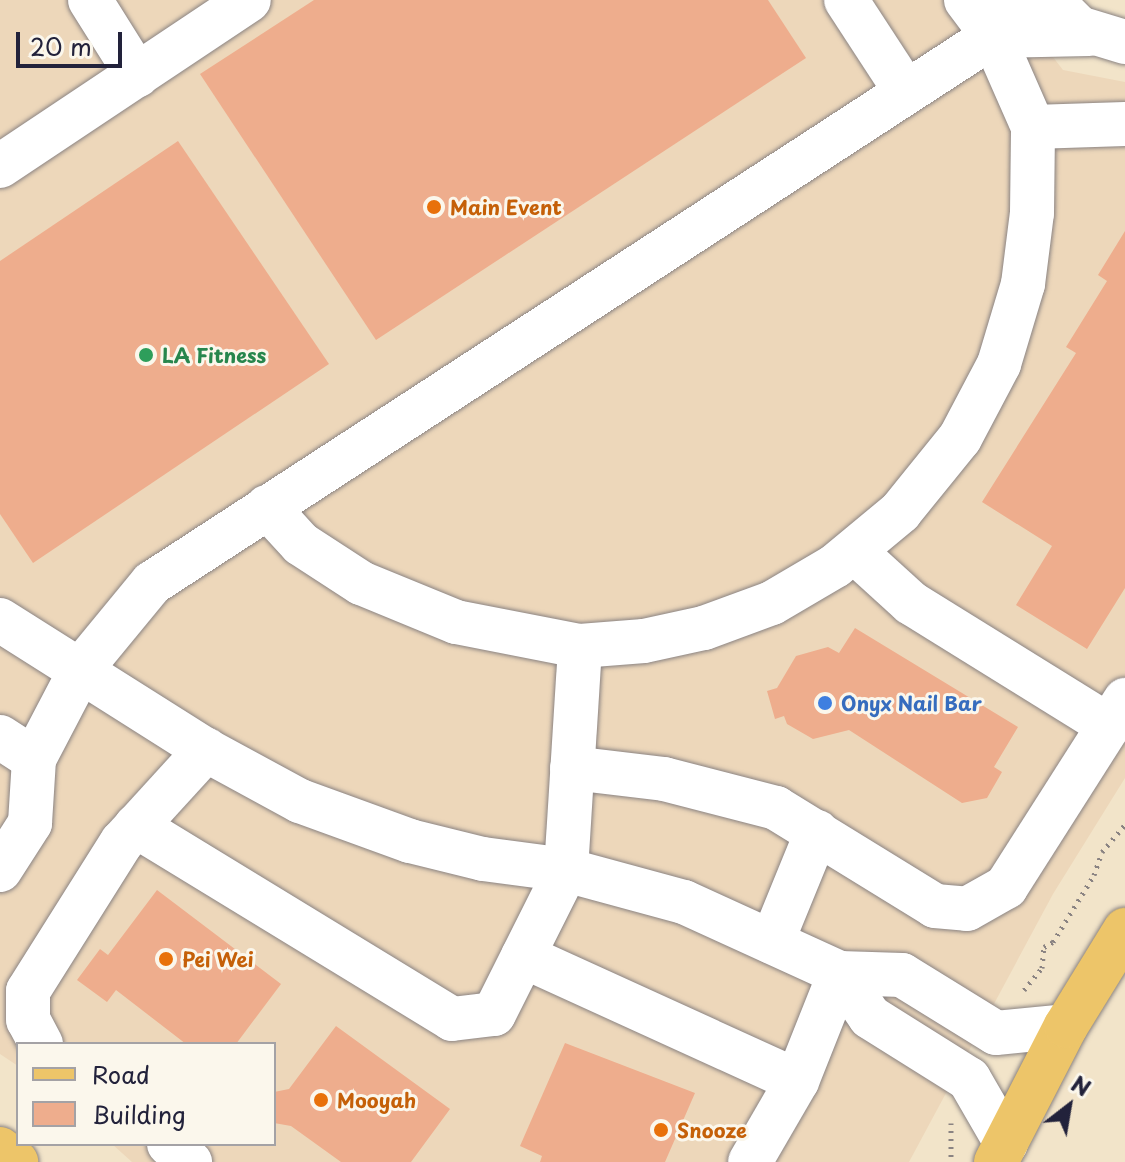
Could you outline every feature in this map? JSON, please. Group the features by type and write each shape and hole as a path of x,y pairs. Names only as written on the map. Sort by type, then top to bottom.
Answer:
{"main road":[{"path":"1001,1152 1066,1026 1125,930"},
{"path":"0,1149 16,1162"}],"street":[{"path":"90,0 137,75"},
{"path":"0,166 249,0"},
{"path":"846,0 906,92"},
{"path":"267,507 301,544 361,583 456,622 580,646 644,641 715,624 772,603 855,552 939,467 999,364 1027,261 1033,127 993,36 966,0"},
{"path":"0,870 30,823 11,759 152,583 993,36 1020,0"},
{"path":"1051,0 1107,38"},
{"path":"993,36 1107,38"},
{"path":"1033,127 1125,124"},
{"path":"572,768 664,779 776,808 935,906 976,907 1006,887 1117,713 911,603 855,552"},
{"path":"0,620 206,750 300,801 410,841 483,859 566,870 684,902 840,973 902,975 996,1033 1066,1026"},
{"path":"136,826 452,1019 494,1014 566,870 580,646"},
{"path":"40,1042 28,1020 28,991 136,826 206,750"},
{"path":"772,942 817,832"},
{"path":"523,956 797,1081"},
{"path":"750,1162 797,1081 840,973"},
{"path":"840,973 870,1017 969,1079 1001,1152"},
{"path":"171,1146 190,1162"}],"path":[{"path":"1018,997 1042,968 1044,947 1053,942 1086,888 1102,852 1125,825"},
{"path":"951,1162 952,1118"}],"shaded area":[{"path":"0,0 1009,0 1063,70 1125,82 1125,778 1053,894 909,1162 132,1162 114,1146 276,1146 276,1042 16,1042 16,1065 0,1054"}],"building":[{"name":"Main Event","path":"314,0 768,0 806,58 376,340 200,74"},
{"path":"178,141 329,364 33,563 0,514 0,261"},
{"path":"1125,231 1125,588 1087,649 1016,605 1052,546 982,502 1076,353 1066,347 1107,281 1098,275"},
{"path":"855,628 1018,727 994,767 1002,772 987,798 962,803 849,730 813,739 787,724 784,716 775,719 767,691 777,688 796,656 828,647 839,653"},
{"path":"157,890 281,984 238,1042 183,1042 116,990 107,1002 77,980 100,949 108,955"},
{"path":"336,1026 450,1109 411,1162 341,1162 291,1126 276,1123 276,1092 289,1089"},
{"path":"565,1043 695,1093 665,1162 540,1162 542,1156 520,1146"}],"place":[{"name":"Main Event","path":"434,207"},
{"name":"LA Fitness","path":"146,355"},
{"name":"Onyx Nail Bar","path":"825,703"},
{"name":"Pei Wei","path":"166,959"},
{"name":"Mooyah","path":"321,1100"},
{"name":"Snooze","path":"661,1130"}]}
